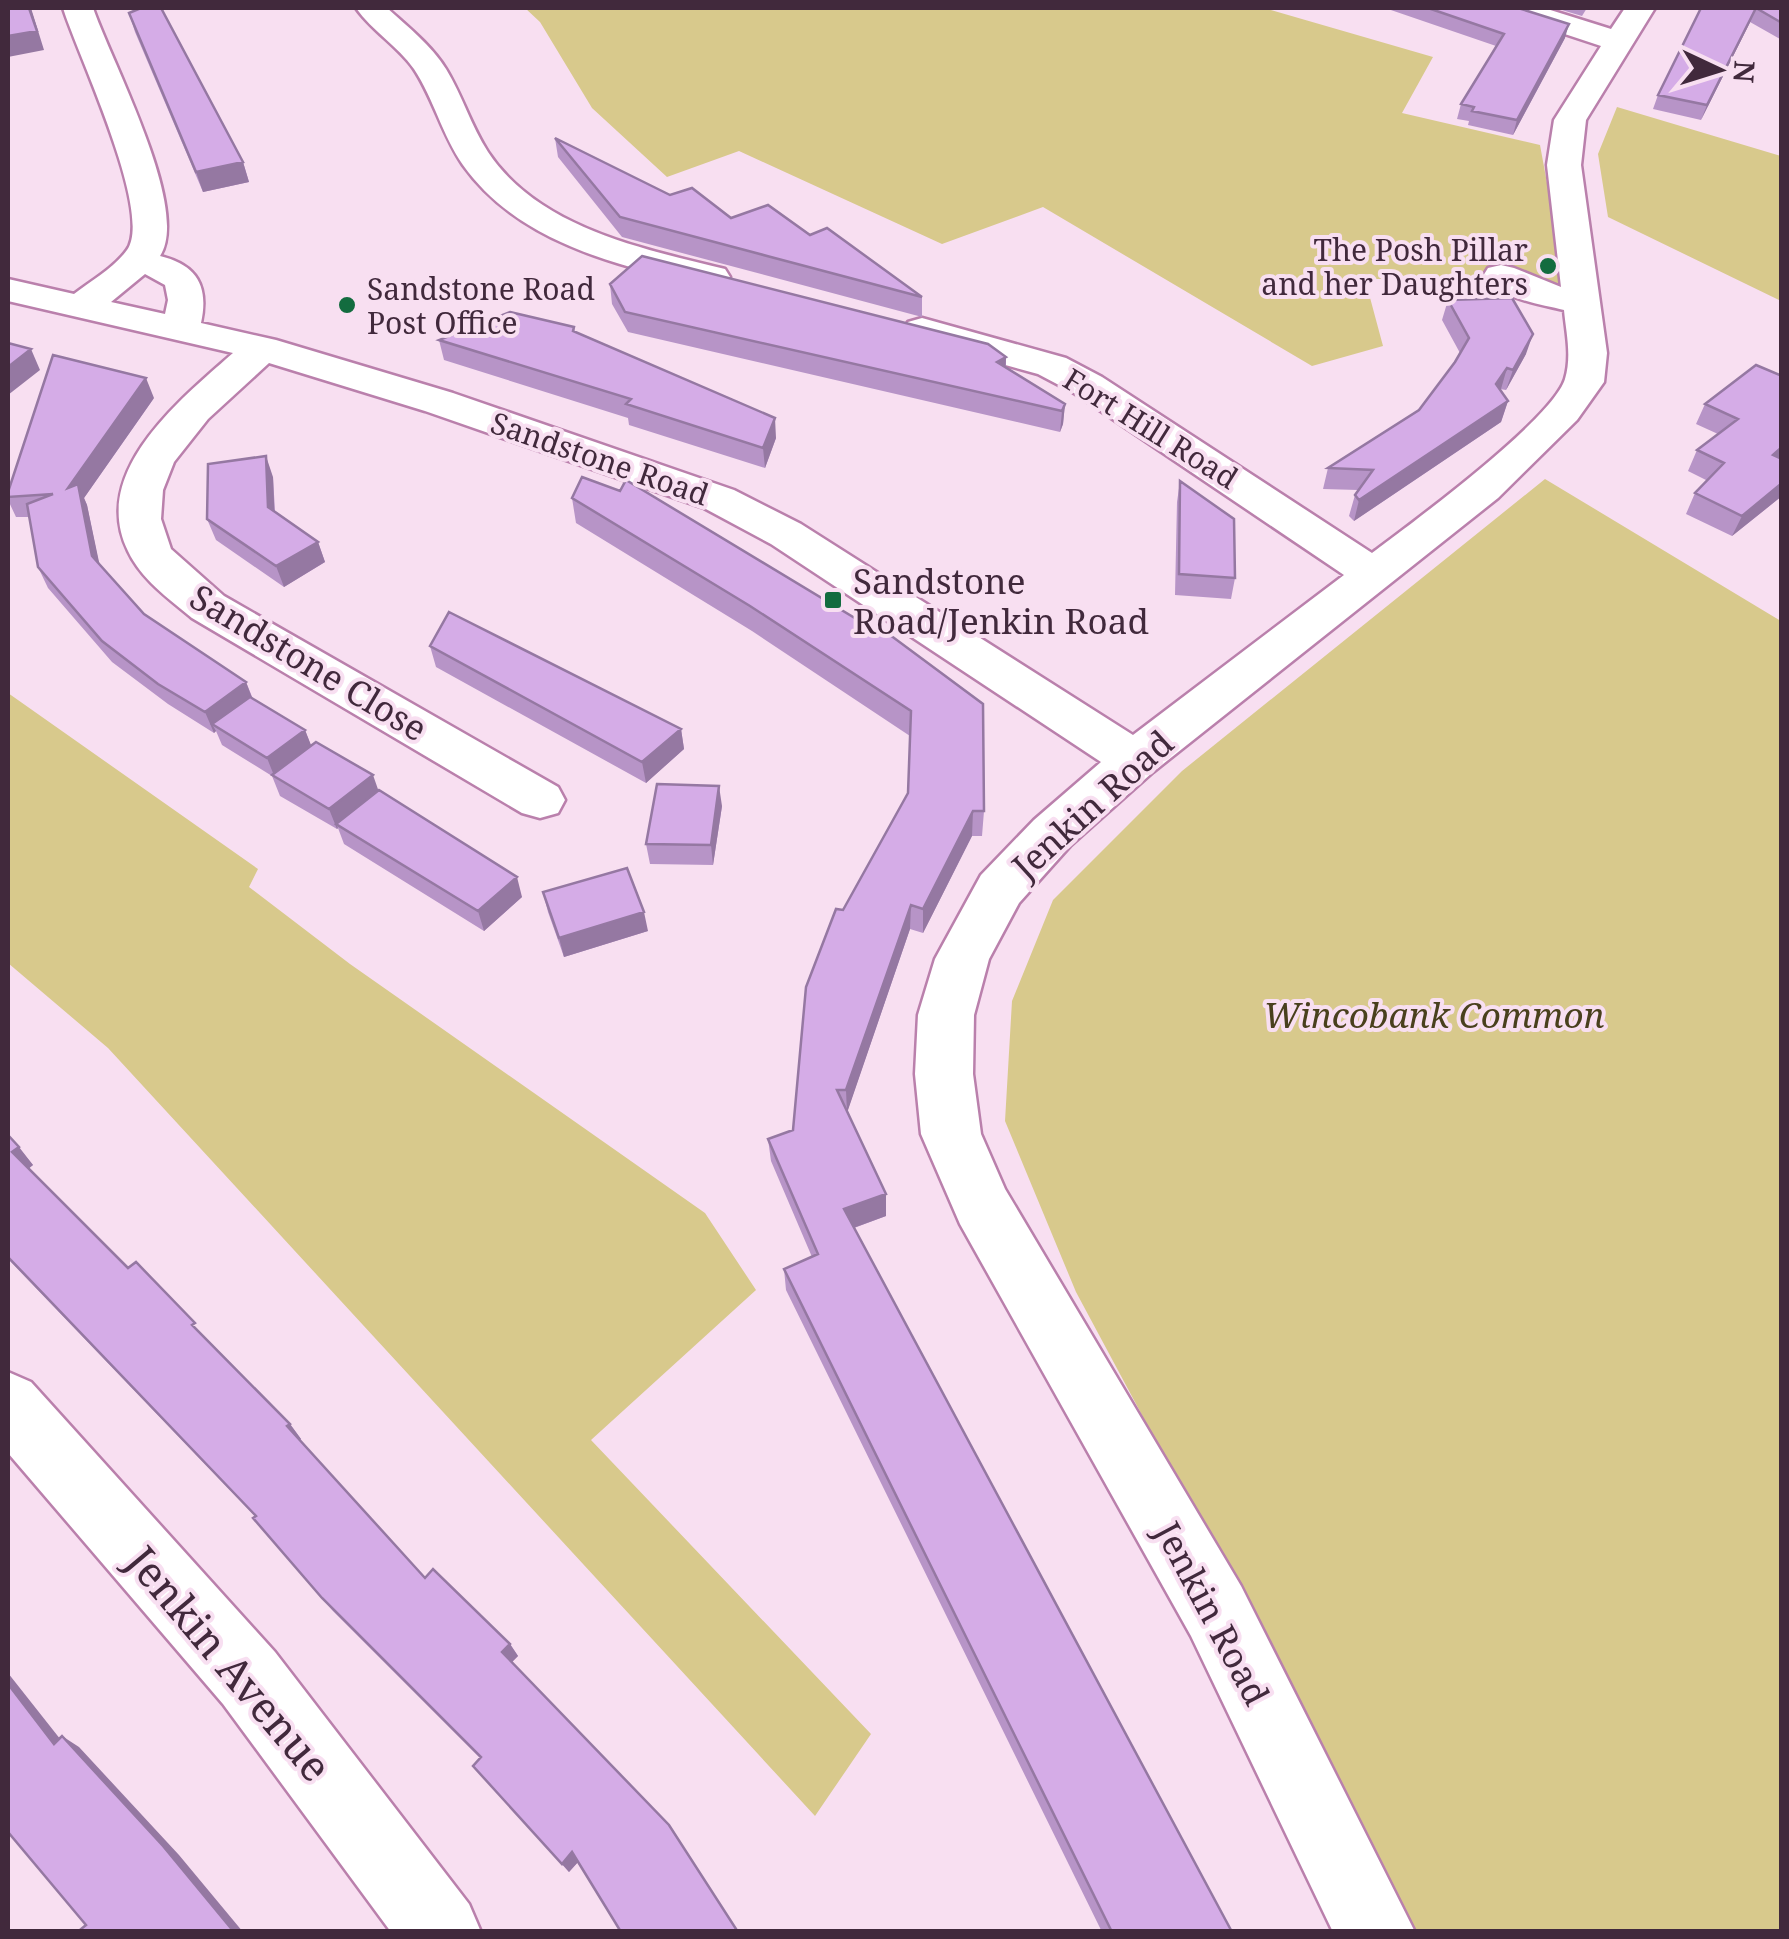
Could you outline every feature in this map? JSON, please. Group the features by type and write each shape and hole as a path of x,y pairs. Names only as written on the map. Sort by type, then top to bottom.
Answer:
{"street":[{"path":"78,8 130,142 152,214 146,250 82,306"},
{"path":"372,8 428,66 468,146 500,189 538,216 597,244 756,288"},
{"path":"1515,8 1629,25"},
{"name":"Jenkin Road","path":"1374,1932 1216,1610 982,1205 950,1134 944,1074 946,1015 962,959 1000,890 1052,833 1135,760 1483,489 1563,411 1584,382 1588,353 1564,165 1570,120 1629,25"},
{"path":"136,262 164,268 182,280 188,300 181,328"},
{"path":"1501,276 1542,294 1583,302"},
{"name":"Sandstone Road","path":"8,290 262,348 439,402 719,499 786,534 1135,760"},
{"name":"Fort Hill Road","path":"886,320 1052,366 1088,385 1372,574"},
{"name":"Sandstone Close","path":"262,348 191,412 158,450 146,479 140,518 148,548 176,582 208,606 540,800"},
{"name":"Jenkin Avenue","path":"8,1404 248,1678 441,1932"}],"green space":[{"path":"525,8 1264,8 1433,57 1402,113 1540,145 1566,286 1506,279 1365,279 1383,346 1312,366 1043,207 942,244 739,151 667,177 592,108 540,22"},
{"path":"1617,107 1781,156 1781,301 1608,217 1598,154"},
{"name":"Wincobank Common","path":"1545,479 1781,621 1781,1931 1411,1931 1388,1874 1076,1292 1005,1121 1012,1001 1053,900 1182,771"},
{"path":"8,693 258,869 249,887 350,964 705,1213 756,1290 591,1440 871,1734 815,1816 108,1048 8,963"}],"building":[{"path":"8,8 29,8 37,31 8,36"},
{"path":"141,8 161,8 243,162 196,172 129,13"},
{"path":"1428,8 1518,8 1569,24 1517,120 1472,111 1474,107 1461,104 1504,34"},
{"path":"1701,8 1756,8 1707,105 1658,95"},
{"path":"1756,8 1782,8 1782,23"},
{"path":"555,138 670,195 692,188 731,218 768,205 810,235 827,228 922,297 620,217"},
{"path":"642,256 988,344 1006,357 997,362 1065,404 1062,411 625,312 610,284"},
{"path":"1512,298 1533,334 1513,370 1507,368 1496,384 1508,401 1359,500 1355,495 1373,470 1328,468 1419,410 1455,362 1469,338 1448,300"},
{"path":"510,312 574,327 573,331 775,418 763,448 626,404 631,399 439,340"},
{"path":"8,343 31,349 8,367"},
{"path":"53,355 146,378 68,488 78,484 92,556 144,614 246,682 205,712 158,684 102,641 38,567 27,504 53,494 8,497"},
{"path":"1756,365 1782,376 1782,447 1773,455 1782,459 1782,483 1742,516 1695,493 1724,463 1697,450 1738,419 1705,404"},
{"path":"266,456 268,507 318,542 276,566 207,519 208,464"},
{"path":"582,477 620,491 626,480 878,632 882,629 983,704 984,811 973,811 923,909 911,905 846,1090 837,1090 886,1194 844,1209 1232,1932 1112,1932 784,1269 818,1254 768,1139 793,1130 806,987 836,909 843,910 908,793 911,711 750,606 572,498"},
{"path":"1180,481 1234,519 1235,578 1179,574"},
{"path":"449,612 681,729 642,762 430,646"},
{"path":"250,697 305,730 267,758 212,724"},
{"path":"316,742 373,775 329,809 272,775"},
{"path":"657,784 719,786 711,845 646,844"},
{"path":"379,790 517,877 478,911 336,824"},
{"path":"627,868 644,912 559,938 543,892"},
{"path":"8,1135 19,1147 12,1152 128,1268 136,1262 290,1424 287,1426 425,1578 433,1569 510,1644 502,1652 669,1825 738,1932 621,1932 572,1852 562,1864 473,1766 481,1757 322,1598 253,1518 256,1516 8,1257"},
{"path":"8,1684 54,1744 62,1736 163,1846 234,1932 81,1929 86,1925 8,1832"}],"place":[{"name":"The Posh Pillar and her Daughters","path":"1548,266"},
{"name":"Sandstone Road Post Office","path":"347,305"},
{"name":"Sandstone Road/Jenkin Road","path":"833,600"}]}
